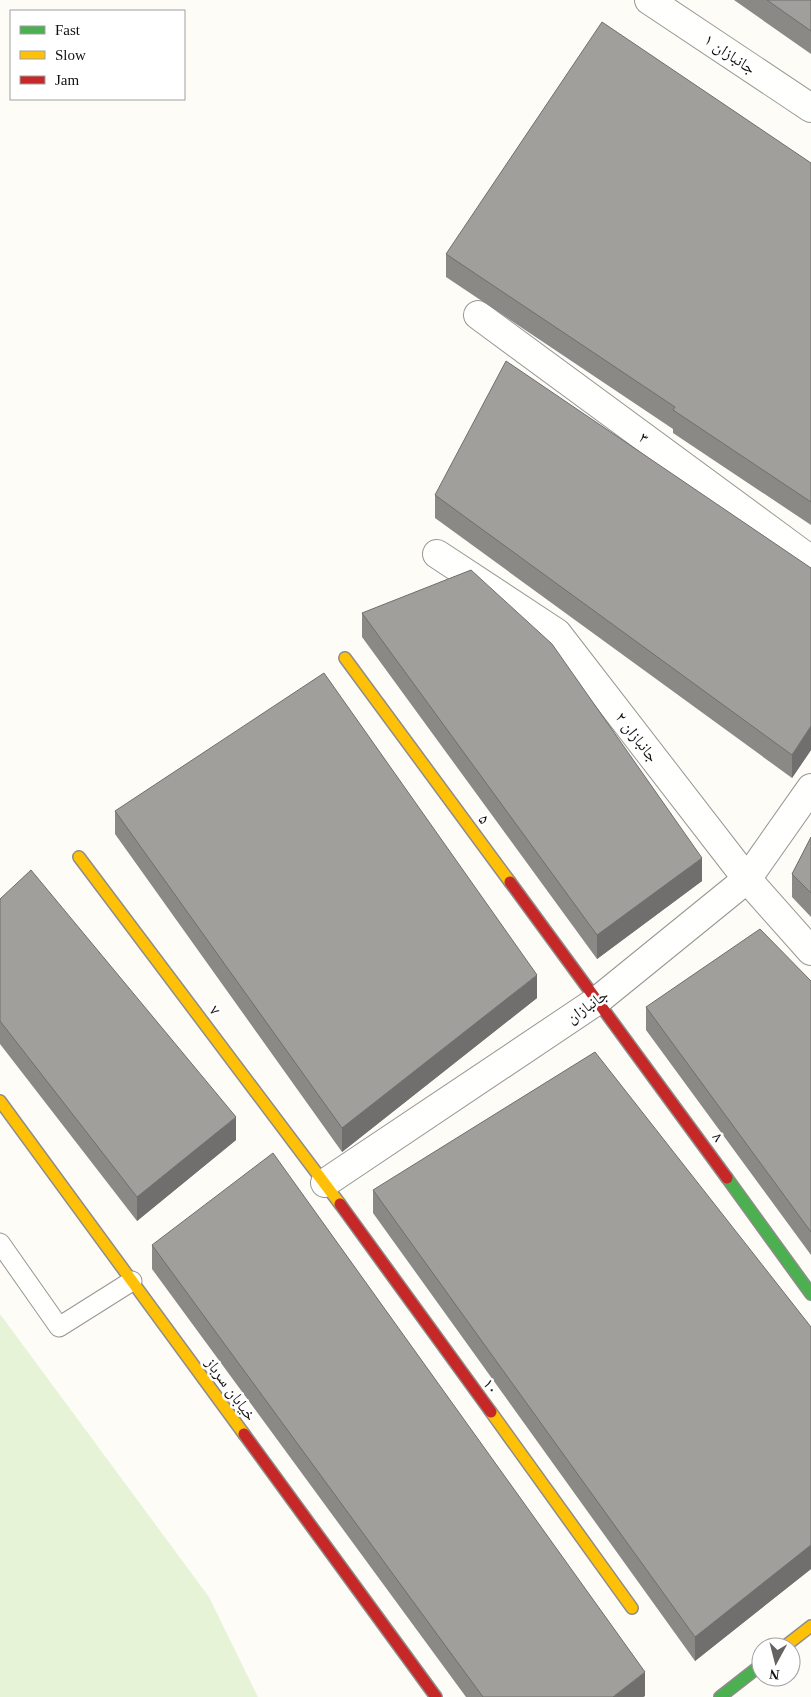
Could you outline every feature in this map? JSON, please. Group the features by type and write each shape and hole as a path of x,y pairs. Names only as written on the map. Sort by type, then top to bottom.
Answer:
{"street":[{"name":"جانبازان ۱","path":"649,0 811,108"},
{"name":"۳","path":"478,315 811,560"},
{"name":"جانبازان ۲","path":"437,554 557,633 747,879 811,951"},
{"name":"۵","path":"345,658 598,1000"},
{"name":"جانبازان","path":"325,1183 598,1000 747,879 811,788"},
{"name":"۷","path":"78,857 325,1183"},
{"name":"۸","path":"598,1000 811,1294"},
{"name":"خیابان سرباز","path":"0,1101 436,1697"},
{"name":"۱۰","path":"325,1183 632,1608"},
{"path":"797,1637 811,1626"},
{"path":"720,1697 751,1673"}],"lane":[{"path":"0,1243 59,1327 132,1282"}],"green space":[{"path":"0,1314 209,1597 258,1697 0,1697"}],"building":[{"path":"767,0 811,0 811,31"},
{"path":"602,22 811,163 811,502 673,410 675,407 446,254"},
{"path":"506,361 811,568 811,726 792,755 435,495"},
{"path":"471,570 552,644 702,858 597,935 362,613"},
{"path":"324,673 537,975 342,1128 115,811"},
{"path":"811,837 811,893 792,874"},
{"path":"31,870 236,1117 137,1197 0,1021 0,899"},
{"path":"760,929 811,981 811,1232 646,1007"},
{"path":"595,1052 811,1327 811,1545 695,1637 373,1190"},
{"path":"273,1153 645,1672 613,1697 483,1697 152,1245"}],"traffic: fast":[{"path":"727,1178 811,1294"},
{"path":"720,1697 751,1673"}],"traffic: slow":[{"path":"345,658 510,882"},
{"path":"79,857 340,1204"},
{"path":"0,1101 244,1434"},
{"path":"491,1412 632,1608"},
{"path":"797,1637 811,1626"}],"traffic: jam":[{"path":"510,882 727,1178"},
{"path":"340,1204 491,1412"},
{"path":"244,1434 436,1697"}]}
